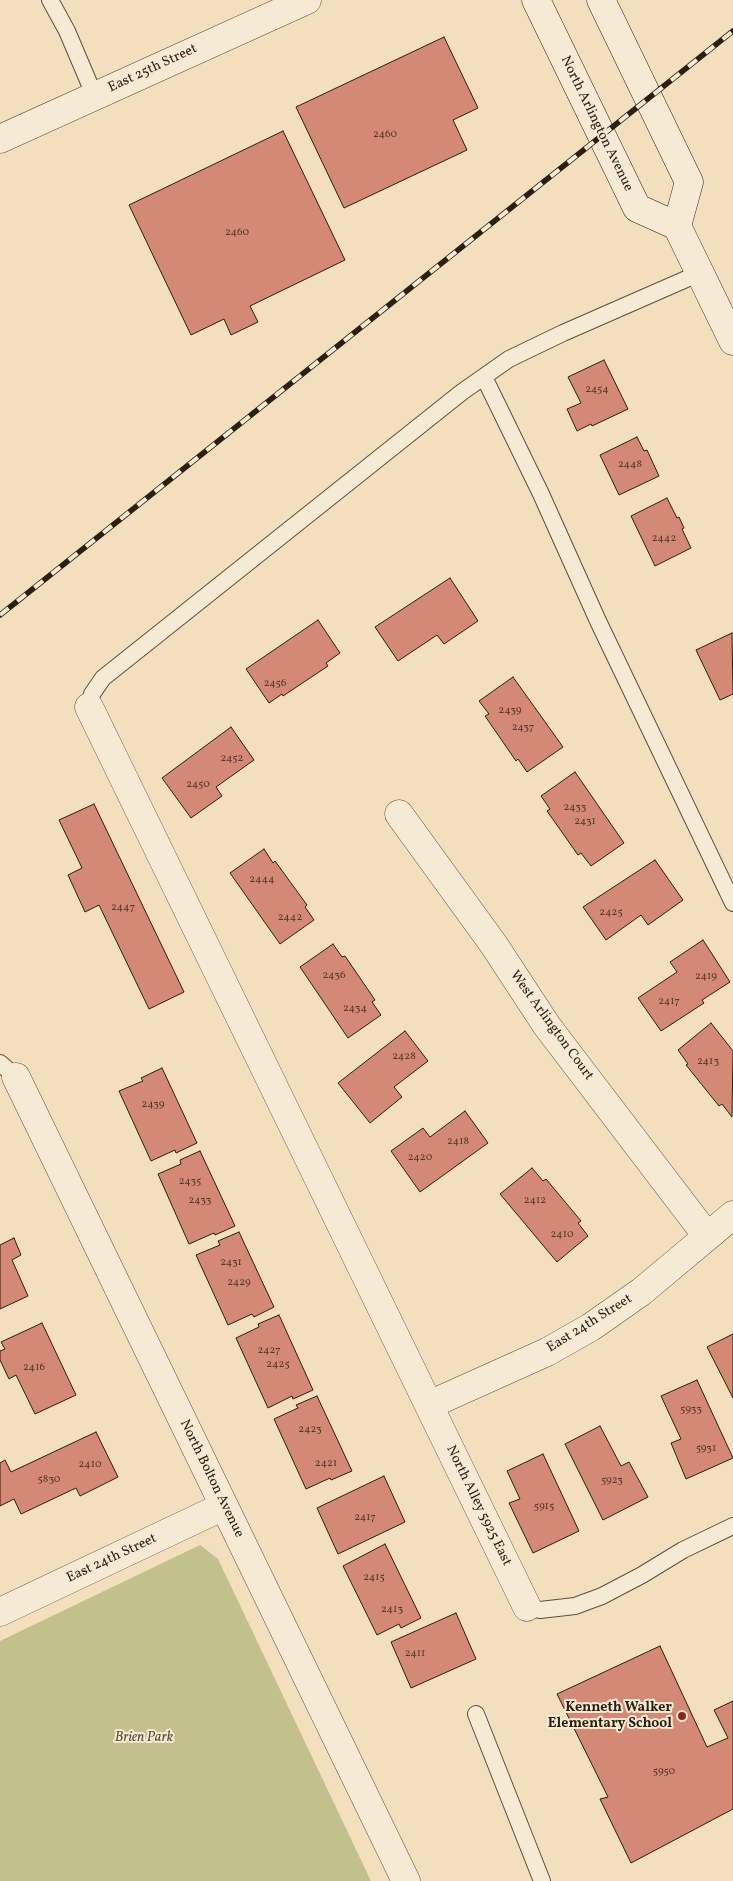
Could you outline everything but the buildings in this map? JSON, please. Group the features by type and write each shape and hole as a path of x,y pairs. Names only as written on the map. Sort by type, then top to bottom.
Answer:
{"street":[{"name":"East 25th Street","path":"0,139 307,0"},
{"name":"North Arlington Avenue","path":"536,0 637,208 677,226"},
{"path":"601,0 689,182 677,226 733,341"},
{"name":"North Alley 5925 East","path":"90,707 527,1607"},
{"name":"West Arlington Court","path":"398,814 494,945 548,1026 707,1236"},
{"name":"North Bolton Avenue","path":"8,1070 224,1506 406,1881"},
{"name":"East 24th Street","path":"429,1406 548,1352 591,1327 641,1292 733,1215"},
{"name":"East 24th Street","path":"0,1612 224,1506"}],"lane":[{"path":"50,0 67,31 94,96"},
{"path":"90,707 92,694 103,678 484,376 509,359 563,333 700,273"},
{"path":"484,376 541,494 598,621 733,903"},
{"path":"527,1607 540,1610 575,1606 602,1596 683,1550 733,1526"},
{"path":"476,1714 542,1881"}],"green space":[{"name":"Brien Park","path":"200,1545 218,1559 371,1881 0,1881 0,1641"}],"railway":[{"path":"0,615 733,31"}],"place":[{"name":"Kenneth Walker Elementary School","path":"682,1716"}]}
